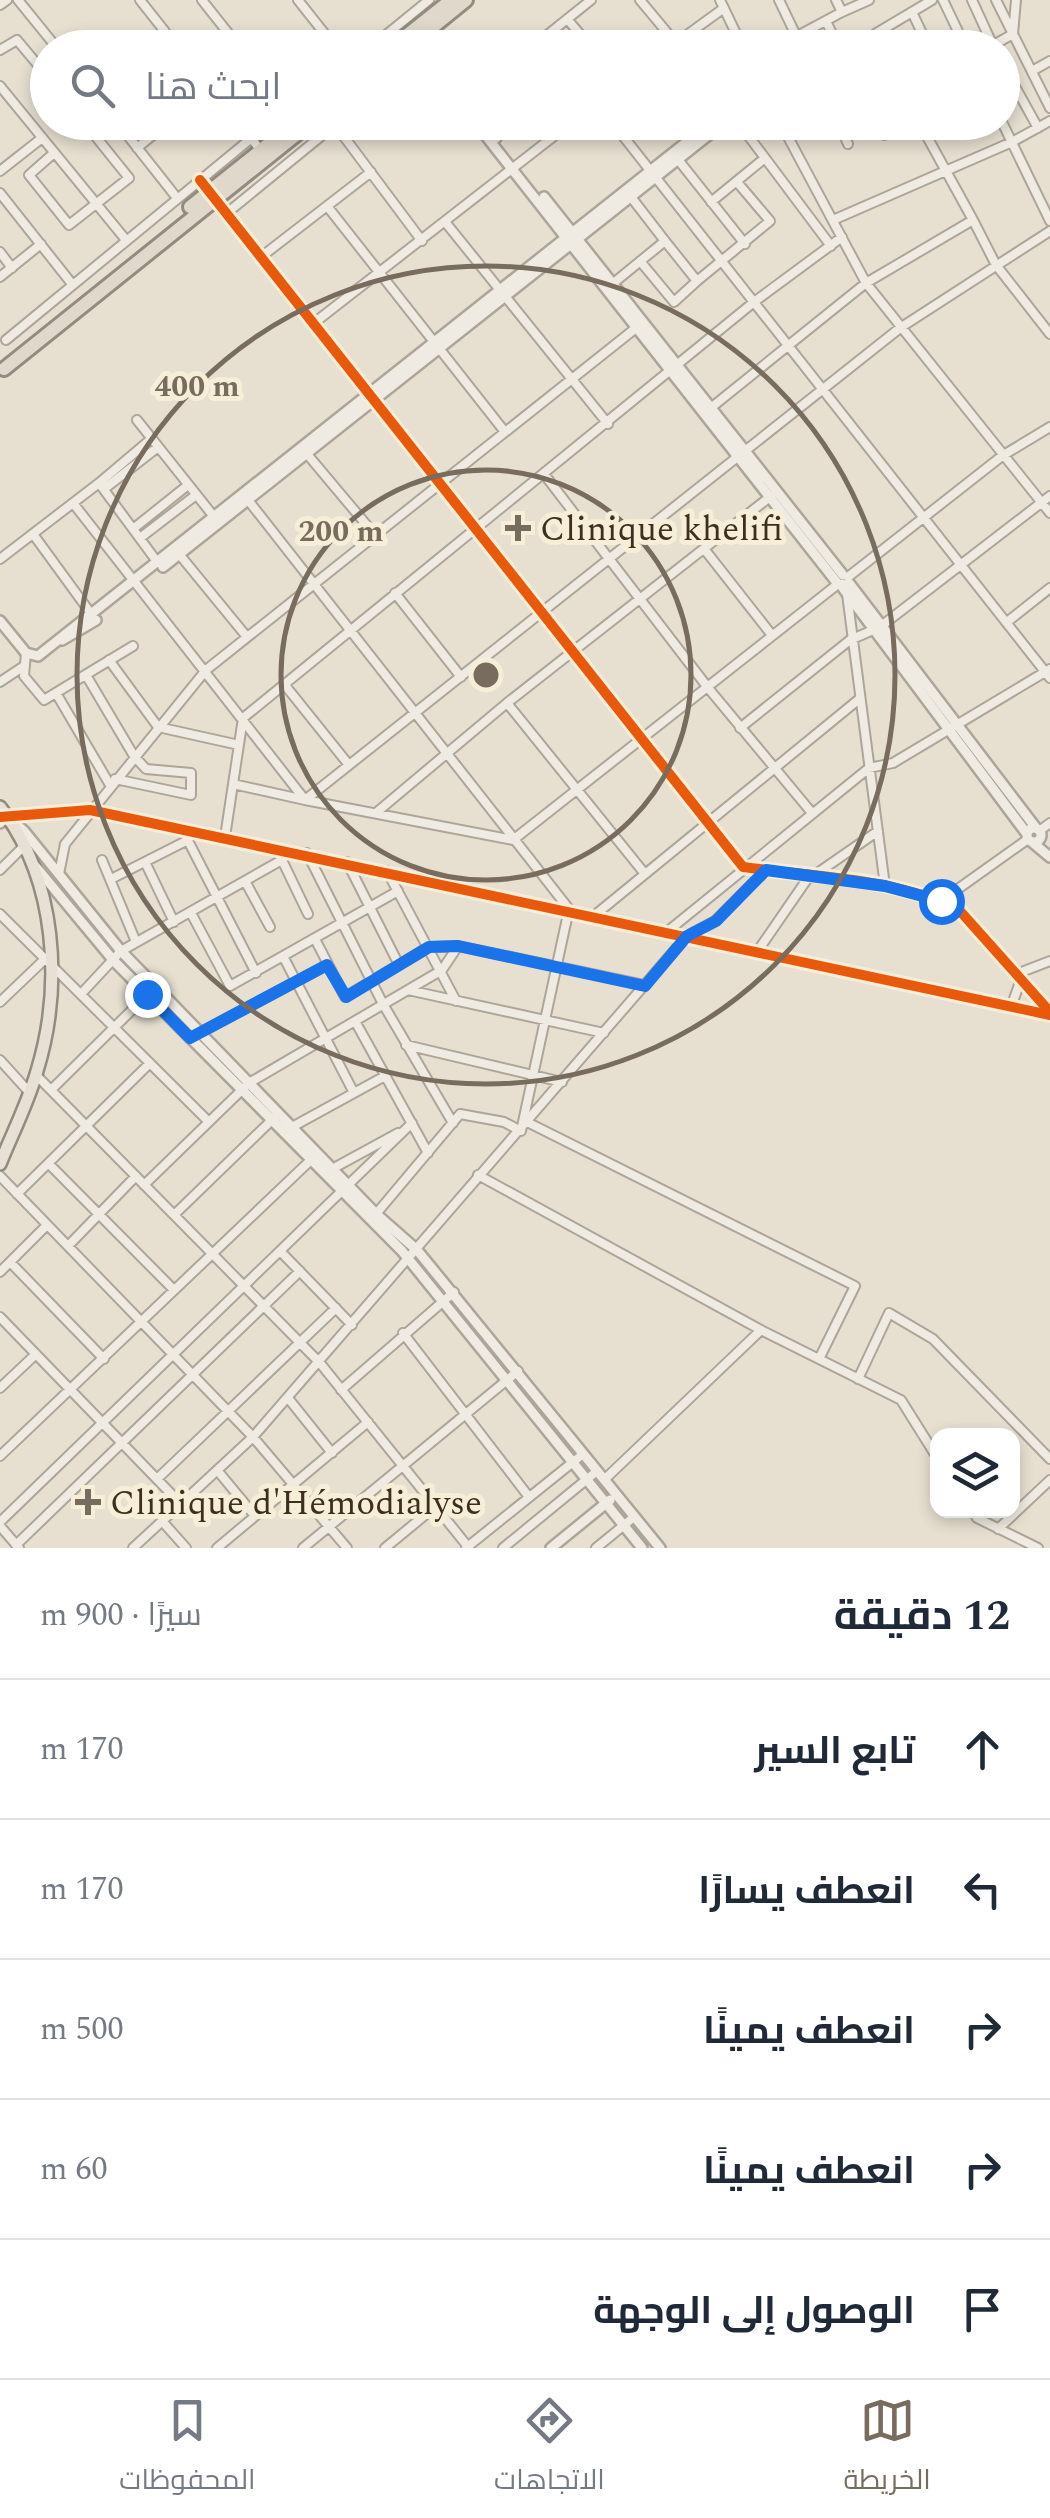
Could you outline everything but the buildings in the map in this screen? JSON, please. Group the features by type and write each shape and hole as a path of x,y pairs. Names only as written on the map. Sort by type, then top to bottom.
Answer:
{"highway":[{"path":"420,30 451,0"},
{"path":"423,30 466,0"},
{"path":"265,153 278,140"},
{"path":"2,371 212,195 285,140"}],"main road":[{"path":"0,1164 36,1076 49,1017 47,919 26,852 2,816"}],"street":[{"path":"0,6 7,0"},
{"path":"18,0 42,30"},
{"path":"140,0 164,30"},
{"path":"202,0 226,30"},
{"path":"298,0 322,30"},
{"path":"409,0 416,11 413,30"},
{"path":"416,11 429,0"},
{"path":"554,30 592,0"},
{"path":"640,0 663,30"},
{"path":"779,0 794,30"},
{"path":"836,0 842,12"},
{"path":"809,30 869,0"},
{"path":"881,30 932,0"},
{"path":"944,0 958,30"},
{"path":"972,0 985,30"},
{"path":"996,0 1011,30"},
{"path":"1013,30 1016,0"},
{"path":"693,30 722,4 734,30"},
{"path":"912,12 921,30"},
{"path":"568,19 577,30"},
{"path":"826,22 830,30"},
{"path":"0,50 18,40 30,55"},
{"path":"1020,48 1050,108"},
{"path":"1032,71 1050,61"},
{"path":"0,86 30,123"},
{"path":"1020,95 1038,128"},
{"path":"1020,138 1050,121"},
{"path":"0,171 39,140"},
{"path":"44,140 126,240"},
{"path":"54,153 29,175 65,222 74,223 129,178 98,140"},
{"path":"131,140 177,198"},
{"path":"137,148 147,140"},
{"path":"19,355 3,336 247,140"},
{"path":"254,140 281,169"},
{"path":"227,213 316,140"},
{"path":"348,140 422,241"},
{"path":"491,140 516,167"},
{"path":"496,140 843,583 1050,858"},
{"path":"314,323 550,140"},
{"path":"627,140 1048,673 893,763 870,768 742,866 668,931"},
{"path":"50,644 76,635 215,518 692,140"},
{"path":"675,156 699,140"},
{"path":"752,140 831,246"},
{"path":"790,140 866,283 1050,513"},
{"path":"846,140 848,144"},
{"path":"929,140 996,265 1050,334"},
{"path":"834,220 1016,140"},
{"path":"1012,142 1050,221"},
{"path":"675,156 744,244"},
{"path":"712,202 765,158"},
{"path":"261,257 371,172"},
{"path":"573,238 631,196 654,173"},
{"path":"200,180 742,866 885,886 941,901 960,911 1050,1013"},
{"path":"640,261 674,302 722,263 770,221 737,182"},
{"path":"0,193 72,284"},
{"path":"631,196 698,282"},
{"path":"328,206 505,432"},
{"path":"708,410 866,283 972,220"},
{"path":"446,224 608,424"},
{"path":"306,800 900,328 1050,231"},
{"path":"225,838 243,718 754,302 842,237"},
{"path":"610,286 665,241"},
{"path":"0,277 41,244"},
{"path":"0,252 12,268"},
{"path":"59,874 65,844 206,670 642,324"},
{"path":"160,565 307,454 372,397"},
{"path":"138,420 215,518"},
{"path":"513,840 709,689 771,634 843,583 922,515 1002,456 1050,427"},
{"path":"102,486 151,439"},
{"path":"0,560 74,502 158,448"},
{"path":"307,454 376,535"},
{"path":"544,474 709,689 812,813"},
{"path":"102,486 160,565"},
{"path":"134,530 188,486"},
{"path":"377,812 507,703 774,494"},
{"path":"140,538 196,495"},
{"path":"740,728 850,640 877,628 1050,496"},
{"path":"248,500 569,910"},
{"path":"74,502 306,800"},
{"path":"33,534 92,615"},
{"path":"706,550 771,634"},
{"path":"179,554 247,637"},
{"path":"843,583 885,886"},
{"path":"0,621 26,654 38,656 137,584"},
{"path":"1007,622 1050,588"},
{"path":"395,592 461,677"},
{"path":"26,654 24,676 44,700 133,646"},
{"path":"110,660 158,727 239,745"},
{"path":"0,682 24,666"},
{"path":"56,693 113,782 192,795 192,773 146,769 134,756 86,675"},
{"path":"284,684 349,765"},
{"path":"596,915 858,700"},
{"path":"507,703 646,874"},
{"path":"233,784 513,840"},
{"path":"2,816 90,810 1050,1013"},
{"path":"2,816 59,874 194,1035 409,1259 639,1547 650,1536"},
{"path":"941,901 1050,823"},
{"path":"182,829 256,972"},
{"path":"757,952 812,875 878,830"},
{"path":"1034,834 1050,843"},
{"path":"113,878 188,840"},
{"path":"282,848 280,861 308,914"},
{"path":"0,870 26,852 114,961 194,1035"},
{"path":"307,853 383,1004 453,1123"},
{"path":"102,860 113,878 111,887 136,942"},
{"path":"81,994 121,951 280,861"},
{"path":"347,862 399,965"},
{"path":"146,864 174,922"},
{"path":"387,870 456,1001"},
{"path":"133,1548 253,1437 320,1363 478,1174 687,936 716,921 766,870"},
{"path":"245,881 270,927"},
{"path":"191,913 230,986 398,891"},
{"path":"524,1124 569,910"},
{"path":"0,914 209,1122"},
{"path":"314,940 346,997 429,947 458,946 645,986"},
{"path":"144,1185 244,1086 442,970 458,946"},
{"path":"284,958 354,1093"},
{"path":"1012,1007 1024,971 1050,961"},
{"path":"0,1002 48,963"},
{"path":"194,1035 327,965"},
{"path":"408,990 604,1032"},
{"path":"51,1090 147,994"},
{"path":"354,1021 428,1153"},
{"path":"406,1044 562,1082"},
{"path":"0,1060 29,1092"},
{"path":"18,1194 150,1062"},
{"path":"36,1076 320,1363 468,1548 583,1454"},
{"path":"292,1127 386,1076"},
{"path":"376,1214 460,1114 524,1124 855,1286 819,1359"},
{"path":"275,1117 292,1127 314,1157 332,1169 345,1190 417,1250 660,1548"},
{"path":"174,1215 275,1117"},
{"path":"332,1169 410,1125"},
{"path":"300,1271 17,1546 0,1524 410,1125"},
{"path":"0,1128 10,1139"},
{"path":"0,1456 314,1157"},
{"path":"49,1164 174,1290"},
{"path":"478,1174 761,1330 901,1400 930,1447"},
{"path":"0,1176 253,1437 346,1548"},
{"path":"68,1246 136,1176"},
{"path":"0,1272 47,1225"},
{"path":"281,1252 352,1325"},
{"path":"10,1262 104,1358"},
{"path":"342,1390 454,1292"},
{"path":"157,1479 336,1308"},
{"path":"858,1379 889,1313 933,1340 1050,1459"},
{"path":"0,1316 180,1503"},
{"path":"503,1548 587,1480 601,1476 761,1330"},
{"path":"403,1333 529,1497"},
{"path":"0,1388 36,1354"},
{"path":"304,1548 518,1372"},
{"path":"288,1398 332,1453"},
{"path":"217,1548 368,1422"},
{"path":"217,1470 256,1516"},
{"path":"998,1528 1050,1480"},
{"path":"550,1548 616,1495"},
{"path":"385,1548 436,1506"},
{"path":"596,1548 634,1517"},
{"path":"984,1518 1038,1548"},
{"path":"162,1521 186,1548"},
{"path":"227,1539 234,1548"}],"cycle path":[{"path":"200,180 743,867 881,885 909,891 960,911 1050,1012"},
{"path":"0,817 90,810 1050,1015"}],"place":[{"name":"Clinique khelifi","path":"518,528"},
{"name":"Clinique d'Hémodialyse","path":"88,1502"}],"route":[{"path":"147,994 190,1038 327,965 346,997 429,947 458,946 645,986 687,936 716,921 766,870 885,886 941,901"}]}
